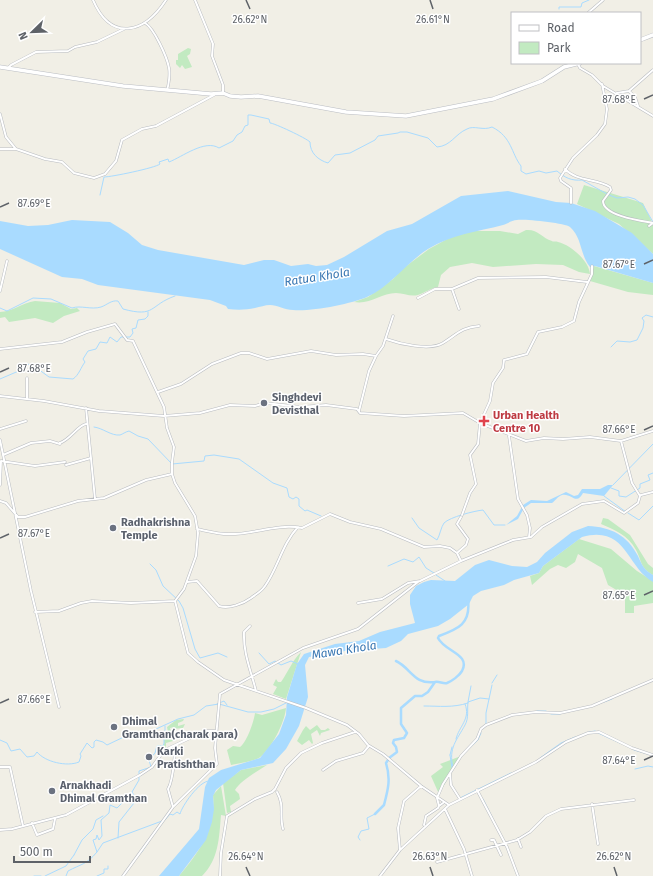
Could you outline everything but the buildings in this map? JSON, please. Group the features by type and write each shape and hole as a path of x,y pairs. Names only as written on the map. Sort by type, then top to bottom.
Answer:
{"street":[{"path":"93,0 98,10 109,23 124,29"},
{"path":"8,68 36,52 66,52 75,47 96,42 124,29 132,28 145,23 162,7 166,0"},
{"path":"195,0 214,44 212,56 223,85 223,93"},
{"path":"589,12 603,0"},
{"path":"145,23 150,26 155,35 169,68 167,90"},
{"path":"641,40 653,35"},
{"path":"578,64 580,68 592,75 602,84 653,116"},
{"path":"0,67 99,82 167,90 215,94 223,93 230,96 258,96 340,111 383,116 406,116 493,99 542,81 565,65"},
{"path":"617,93 635,87 640,80 653,70"},
{"path":"571,203 571,188 561,182 560,178 572,158 602,130 605,124 607,109 602,84"},
{"path":"629,90 635,97 638,106"},
{"path":"0,149 16,149 45,160 64,162 71,171 91,178 102,176 107,173 117,158 122,140 142,129 156,126 215,94"},
{"path":"0,114 6,137 16,149"},
{"path":"565,169 570,174 592,182 600,182 610,187 611,190 603,202 606,208 621,217 653,223"},
{"path":"649,226 653,223"},
{"path":"0,291 7,261"},
{"path":"457,553 466,545 468,539 456,524 461,516 470,493 476,484 470,457 478,444 480,423 490,401 493,383 502,368 504,360 527,354 538,332 562,327 574,322 579,302 592,274 592,266"},
{"path":"418,298 435,289 452,289 480,278 546,277 588,282"},
{"path":"452,289 459,309"},
{"path":"359,411 369,371 386,339 394,316"},
{"path":"0,349 62,342 112,324 115,324 128,341 133,341 164,407 165,416 174,447 172,474 178,489 190,505 195,516 197,529 196,556 187,582 176,600 189,655 223,679 306,708 347,725 369,746 384,754 421,786 449,805"},
{"path":"386,339 420,347 431,346 444,343 468,327 478,326"},
{"path":"158,392 181,384 212,364 242,353 249,353 267,359 316,351 332,354 363,354 376,356"},
{"path":"27,378 27,398"},
{"path":"0,396 27,398 86,408 165,416 200,413 230,405 256,406 272,403 301,407 326,405 356,409 360,413 394,416 463,413 480,423 509,436 526,441 544,438 563,439 590,437 621,442 653,432"},
{"path":"86,408 86,424 95,499"},
{"path":"0,429 26,421"},
{"path":"2,454 31,443 50,441 60,444 71,437 81,426 86,424"},
{"path":"509,436 517,496 525,508 529,522 529,537"},
{"path":"0,440 35,612 59,707"},
{"path":"621,442 632,485 640,496"},
{"path":"4,460 26,466 65,463 91,458"},
{"path":"0,485 0,461 4,460"},
{"path":"0,501 6,504 19,518 27,517 78,501 104,498 146,480 172,474"},
{"path":"640,496 653,492"},
{"path":"123,876 173,807 217,764 216,731 220,694 235,684 303,648 358,628 418,582 461,561 513,540 529,537 542,527 582,504 604,501 624,513 629,511 638,503 640,496"},
{"path":"197,529 228,534 273,527 302,528 313,524 330,514 350,522 382,529 424,547 444,546 457,553 461,561"},
{"path":"187,582 197,581 219,606 233,606 245,602 259,593 265,586 290,535 298,527"},
{"path":"358,603 382,599 406,584 418,582"},
{"path":"35,612 59,611 81,603 92,602 131,603 176,600"},
{"path":"250,626 244,634 247,661 256,691"},
{"path":"439,806 437,798 443,784 461,756 477,740 482,729 486,725 512,715 536,712 560,714 592,706 653,680"},
{"path":"0,830 55,819 66,815 139,776 152,767 165,750 205,732 216,731"},
{"path":"220,876 221,853 227,816 255,799 272,792 286,768 301,753 322,743 355,732"},
{"path":"380,876 400,850 449,805 536,762 566,742 592,732 599,732 632,748 653,755"},
{"path":"173,807 168,789 172,780 171,773 175,752 177,750 176,744"},
{"path":"323,770 336,761 365,752 369,746"},
{"path":"0,767 10,767 23,826"},
{"path":"450,774 451,785 460,799"},
{"path":"400,850 397,838 400,814 404,801 421,786"},
{"path":"477,790 505,843 518,876"},
{"path":"277,792 281,800 280,820 283,829"},
{"path":"437,862 518,839 551,814 561,809 634,800"},
{"path":"423,828 426,816 444,803"},
{"path":"592,804 598,844"},
{"path":"445,809 465,853 472,876"},
{"path":"32,823 37,835 53,829 55,819"},
{"path":"491,840 494,839 501,855"},
{"path":"518,839 521,847"}],"green space":[{"path":"188,48 191,49 190,54 187,56 192,67 185,69 182,65 180,68 176,64 178,54"},
{"path":"584,185 643,203 653,224 653,254 619,224 577,204"},
{"path":"526,230 537,232 549,240 568,246 574,250 583,259 589,269 590,274 579,272 563,265 536,264 493,267 472,263 450,267 441,275 438,287 432,288 418,295 412,296 399,293 385,295 365,302 354,302 368,297 393,279 401,270 429,249 449,238 469,231 500,231 518,234"},
{"path":"594,266 653,283 653,295 628,292 590,281"},
{"path":"35,301 60,303 71,309 77,308 80,311 64,316 53,323 35,318 9,322 5,317 0,318 0,312 9,311"},
{"path":"603,518 608,519 630,535 648,564 653,568 653,575 643,567 636,550 629,540 616,531 601,524"},
{"path":"579,539 611,549 637,571 653,581 653,603 634,606 634,613 625,613 625,595 608,585 602,568 578,554 575,562 566,568 558,565 550,569 532,585 530,576 539,573 543,566"},
{"path":"301,652 286,699 273,694 277,687 273,685 276,679 278,682 281,682"},
{"path":"286,708 283,721 277,735 264,754 253,760 231,765 227,750 233,746 240,747 243,744 250,731 255,713 262,715"},
{"path":"184,719 178,723 178,726 185,724 183,728 170,728 171,732 169,736 171,740 173,739 173,741 166,743 166,749 161,751 157,749 158,745 162,746 164,744 164,739 168,732 167,727 176,720"},
{"path":"317,725 321,730 328,728 330,730 321,733 320,736 317,730 311,734 312,744 309,740 302,745 297,741 306,726 310,730"},
{"path":"461,756 439,794 431,776 443,767 440,764"},
{"path":"267,765 237,787 235,790 239,794 240,799 230,806 231,812 227,813 223,783 241,770"},
{"path":"221,786 226,816 221,815 217,848 212,863 202,876 179,876 194,858 205,839 212,818 213,795"}],"water":[{"name":"Ratua Khola","path":"508,191 556,202 571,203 595,211 632,233 653,254 653,283 595,266 590,267 584,257 577,236 570,227 528,220 517,220 446,240 428,249 384,287 367,297 330,307 309,310 290,310 270,305 238,310 228,309 226,306 210,300 98,285 82,279 62,277 0,249 0,221 28,226 48,225 72,220 110,222 128,233 142,245 158,250 244,265 264,260 274,260 291,266 308,264 316,266 327,265 344,257 387,231 412,224 461,196"},
{"path":"608,485 613,485 604,496 583,493 578,499 576,499 562,495 552,503 531,503 524,508 518,519 506,525 517,516 523,505 531,500 547,501 566,492 574,496 578,495 582,489 600,489"},
{"name":"Mawa Khola","path":"588,526 611,530 629,543 647,571 653,575 653,582 644,575 617,542 608,537 597,535 582,537 543,566 539,573 481,591 473,596 469,604 450,619 438,626 408,634 401,641 386,648 345,651 309,657 305,665 308,697 299,726 286,749 273,763 241,770 216,790 213,796 214,809 212,822 206,840 179,876 159,876 199,829 205,787 209,778 221,770 260,758 279,734 286,715 287,697 297,664 304,654 335,644 359,641 380,632 415,623 410,604 410,595 416,586 431,580 455,581 475,565 489,560 512,566 527,567 537,562 545,553 572,532"}],"waterway":[{"path":"559,9 559,7 581,7 582,3 589,0"},
{"path":"100,195 104,177 150,168 160,164 159,162 168,159 169,162 200,147 213,146 219,148 233,141 237,135 242,132 245,126 248,125 248,115 269,119 270,123 297,134 310,142 311,150 315,156 328,163 335,155 350,153 375,140 378,136 407,132 428,138 437,147 446,144 463,131 470,128 492,127 504,135 521,166 521,171 526,174 539,171 546,173 557,171 563,176 575,180 582,180 607,194"},
{"path":"609,195 617,198 628,197 635,199 643,205 653,222"},
{"path":"0,308 7,311 33,298 51,299 72,308 97,308 113,301 118,301 123,309 141,312 152,309 175,296"},
{"path":"126,337 130,337 133,333 132,329 136,328 138,320 145,319 148,316 148,312"},
{"path":"611,347 617,341 630,342 637,340 643,328 644,321 642,318 646,315 653,317"},
{"path":"0,379 21,370 27,363 35,370 38,369 49,377 73,379 85,362 83,359 88,351 96,349 100,342 107,343 110,337 117,342 121,337 124,337"},
{"path":"94,427 117,435 129,431 148,439 172,464 204,461 205,456 214,455 239,459 273,483 287,488 289,497 293,499 296,497 299,499 299,506 305,511 307,510 321,516"},
{"path":"613,485 653,444"},
{"path":"611,488 619,491 619,496 626,497 640,488 640,484 650,480 648,475 653,473"},
{"path":"604,496 626,512"},
{"path":"628,513 639,520 653,506"},
{"path":"412,518 419,528 437,540 444,523 447,521 483,510 494,525 505,525"},
{"path":"388,566 404,559 413,562 419,557 426,568 434,573"},
{"path":"150,564 156,570 163,586 179,601 183,608 195,649 200,658 218,653 227,657"},
{"path":"436,575 445,581"},
{"path":"389,758 397,752 393,743 394,740 404,738 407,733 401,724 401,708 415,696 422,696 428,692 435,682 447,683 459,675 462,671 464,665 463,661 456,653 441,643 438,638 439,636 452,631 462,624 467,615 468,600"},
{"path":"259,653 269,664 275,661 281,665 291,661 298,664"},
{"path":"396,661 417,679 435,682"},
{"path":"492,683 497,675"},
{"path":"486,724 486,713 492,685"},
{"path":"468,702 471,686"},
{"path":"453,767 452,749 466,722 468,702 480,698 489,699"},
{"path":"604,702 612,699"},
{"path":"217,704 224,701 227,705"},
{"path":"0,740 7,743 11,751 20,749 27,757 34,756 37,752 41,756 56,763 68,764 79,762 81,756 80,754 87,743 92,748 94,747 94,742 96,740 107,745 128,735 153,733 156,729 178,719 194,715 206,706 219,704 248,712 261,712 274,709 286,703"},
{"path":"424,706 451,706 468,703"},
{"path":"456,739 457,734 466,718 467,714 465,704"},
{"path":"537,711 546,711"},
{"path":"551,714 560,714"},
{"path":"139,774 139,771 151,767 149,760 155,753 157,746 162,746 164,744 164,739 167,735 165,734 165,726"},
{"path":"589,732 595,731"},
{"path":"463,755 478,740 481,733"},
{"path":"598,733 620,743"},
{"path":"540,758 561,743 575,737"},
{"path":"450,755 452,747"},
{"path":"634,750 648,754"},
{"path":"450,755 452,768"},
{"path":"375,814 384,805 387,794 389,779 386,763 388,760"},
{"path":"635,769 648,766 653,767"},
{"path":"460,798 511,773"},
{"path":"66,876 68,871 86,862 97,852 93,840 96,839 97,835 99,840 102,836 101,820 109,813 110,805 117,808 123,802 132,803 137,800 132,792 139,780 139,777"},
{"path":"164,821 170,814 173,815 177,812 180,814 187,800 196,789 205,782 209,781"},
{"path":"483,799 492,817"},
{"path":"118,838 119,822 134,803"},
{"path":"360,840 358,837 361,831 369,829 367,818 375,814"},
{"path":"74,855 82,840 93,829 96,820 103,816"},
{"path":"97,852 103,843 162,821"},
{"path":"141,853 148,843"},
{"path":"45,876 66,866 74,855"},
{"path":"97,876 104,873 104,869 108,869 108,866"},
{"path":"34,876 41,876"}],"place":[{"name":"Singhdevi Devisthal","path":"264,403"},
{"name":"Urban Health Centre 10","path":"484,421"},
{"name":"Radhakrishna Temple","path":"113,528"},
{"name":"Dhimal Gramthan(charak para)","path":"114,727"},
{"name":"Karki Pratishthan","path":"149,757"},
{"name":"Arnakhadi Dhimal Gramthan","path":"52,791"}]}
